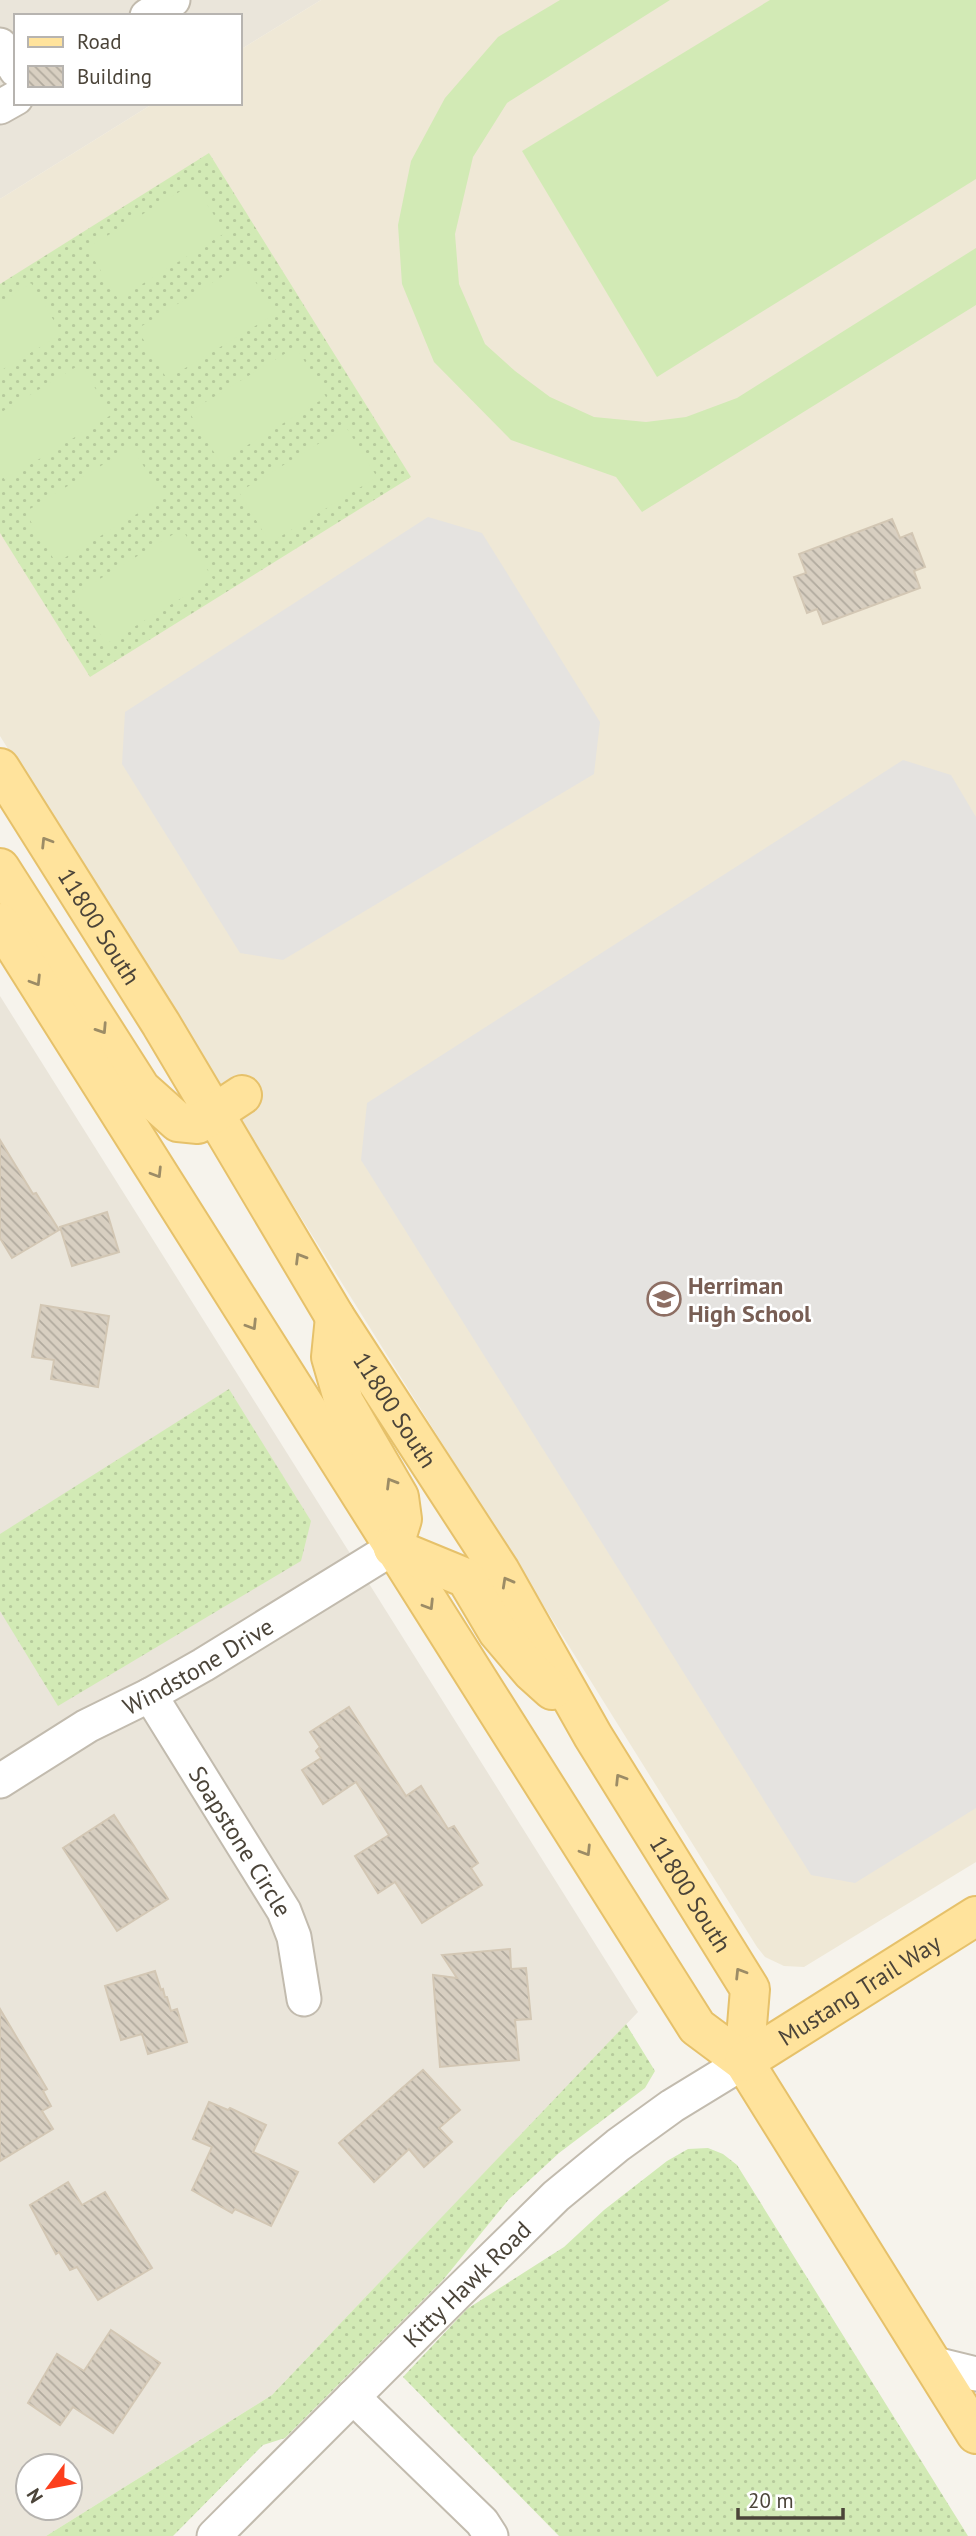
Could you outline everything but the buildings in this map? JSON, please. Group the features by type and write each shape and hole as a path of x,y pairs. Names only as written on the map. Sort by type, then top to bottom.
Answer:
{"main road":[{"name":"11800 South","path":"0,768 161,1024 228,1104 335,1317 500,1571 593,1736 750,1989 744,2062"},
{"path":"0,868 141,1089 178,1122 198,1124 228,1104"},
{"path":"0,923 697,2027 744,2062 976,2434"},
{"path":"161,1024 182,1038 206,1039"},
{"path":"335,1317 331,1357 344,1402 399,1497 402,1519 393,1548"},
{"path":"393,1548 466,1578 498,1632 532,1672 566,1703 593,1736"},
{"name":"Mustang Trail Way","path":"744,2062 976,1916"}],"street":[{"path":"150,14 173,0"},
{"path":"0,45 14,67"},
{"name":"Windstone Drive","path":"0,1781 87,1726 203,1665 393,1548"},
{"name":"Soapstone Circle","path":"150,1695 284,1911 293,1937 304,1998"},
{"name":"Kitty Hawk Road","path":"214,2536 454,2295 586,2170 672,2106 744,2062"},
{"path":"931,2363 976,2374"},
{"path":"353,2397 482,2522 491,2536"}],"shaded area":[{"path":"0,0 321,0 242,49 242,14 14,14 14,105 151,105 0,199"},
{"name":"Herriman High School","path":"321,0 976,0 976,1862 804,1967 784,1966 765,1957 757,1947 0,736 0,199 151,105 242,105 242,49"},
{"path":"428,517 482,533 600,722 594,774 283,960 240,953 122,764 125,712"},
{"path":"903,760 951,775 976,817 976,1808 855,1883 811,1875 361,1160 367,1103"},
{"path":"0,996 638,2012 272,2395 84,2512 84,2452 14,2452 14,2522 68,2522 46,2536 0,2536"}],"green space":[{"path":"560,0 670,0 507,103 473,157 455,234 459,284 485,344 550,397 594,417 646,422 686,417 737,398 976,248 976,305 642,512 616,477 511,440 434,362 402,284 398,225 411,161 445,98 498,37"},
{"path":"770,0 976,0 976,179 657,377 522,151"},
{"path":"209,153 411,477 90,677 0,533 0,284"},
{"path":"194,183 225,233 118,299 87,248"},
{"path":"244,263 275,314 167,379 137,329"},
{"path":"31,283 62,334 0,371 0,303"},
{"path":"296,347 326,397 220,462 189,412"},
{"path":"81,364 111,415 5,480 0,472 0,413"},
{"path":"346,427 377,477 270,543 239,492"},
{"path":"132,447 163,498 56,563 25,512"},
{"path":"182,529 213,579 106,644 75,594"},
{"path":"229,1389 311,1521 301,1561 58,1706 0,1611 0,1534"},
{"path":"626,2024 655,2071 645,2088 559,2153 509,2199 443,2280 285,2438 263,2445 173,2536 46,2536 68,2522 84,2522 84,2512 272,2395"},
{"path":"708,2148 723,2154 737,2165 968,2536 559,2536 403,2377 467,2309 564,2247 604,2210 667,2161 688,2149"}],"place":[{"name":"Herriman High School","path":"664,1299"}]}
